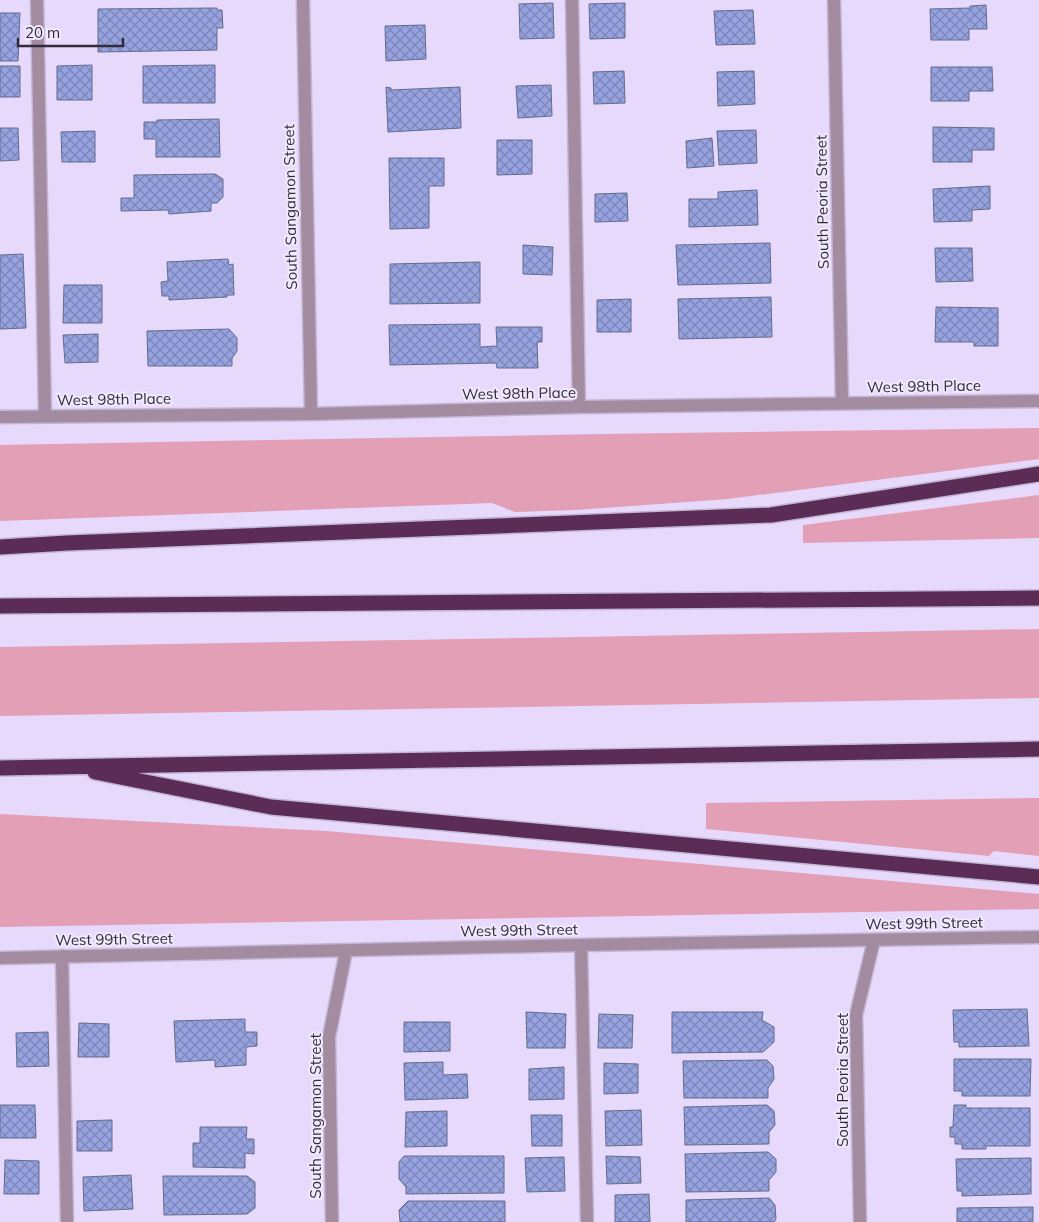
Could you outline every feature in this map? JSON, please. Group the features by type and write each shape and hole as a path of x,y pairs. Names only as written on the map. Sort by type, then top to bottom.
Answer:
{"highway":[{"path":"0,547 771,516 1039,474"},
{"path":"0,606 1039,598"},
{"path":"0,768 1039,749"},
{"path":"67,766 271,807 1039,877"}],"street":[{"path":"37,0 46,416"},
{"name":"South Sangamon Street","path":"303,0 311,414"},
{"path":"572,0 580,407"},
{"name":"South Peoria Street","path":"834,0 842,403"},
{"name":"West 98th Place","path":"0,417 311,414 580,407 1039,401"},
{"name":"West 99th Street","path":"0,958 1039,937"},
{"name":"South Peoria Street","path":"860,1222 856,1015 874,940"},
{"path":"581,945 587,1222"},
{"name":"South Sangamon Street","path":"332,1222 329,1037 346,950"},
{"path":"62,956 67,1222"}],"shaded area":[{"path":"1039,428 1039,459 728,499 576,510 515,512 492,503 0,521 0,445"},
{"path":"1039,495 1039,538 803,543 803,525"},
{"path":"1039,629 1039,698 0,716 0,647"},
{"path":"1039,798 1039,856 994,851 989,856 706,829 706,803"},
{"path":"0,814 326,831 1039,894 1039,909 0,927"}],"building":[{"path":"553,3 554,38 520,39 519,4"},
{"path":"625,3 625,38 590,39 589,4"},
{"path":"986,5 987,29 969,29 969,40 931,40 930,9 970,8 970,6"},
{"path":"217,8 217,10 222,10 223,28 217,28 217,50 98,52 98,9"},
{"path":"753,10 755,44 716,45 714,11"},
{"path":"0,13 20,13 18,61 0,61"},
{"path":"425,25 426,59 386,61 385,26"},
{"path":"92,65 92,100 57,100 57,66"},
{"path":"215,65 215,103 143,103 143,66"},
{"path":"0,66 20,66 20,97 0,97"},
{"path":"931,67 992,67 993,91 969,91 969,101 931,101"},
{"path":"624,71 625,103 594,104 593,72"},
{"path":"754,71 755,104 718,106 717,72"},
{"path":"551,85 552,116 518,118 516,86"},
{"path":"386,87 391,88 391,90 460,87 461,128 388,132"},
{"path":"219,119 220,157 156,157 156,139 144,139 144,122"},
{"path":"933,127 994,128 994,150 972,150 972,162 933,162"},
{"path":"0,128 18,128 19,160 0,161"},
{"path":"756,130 757,163 719,165 717,131"},
{"path":"95,131 95,162 62,162 61,132"},
{"path":"712,138 714,166 687,168 686,141"},
{"path":"497,140 532,140 532,174 497,175"},
{"path":"389,158 444,158 444,186 429,186 429,228 390,229"},
{"path":"215,174 223,179 223,197 217,203 211,203 211,211 169,214 168,210 121,211 121,198 134,198 134,175"},
{"path":"990,186 990,209 972,210 972,221 934,222 933,189"},
{"path":"757,190 758,225 689,227 689,199 718,199 718,192"},
{"path":"627,193 628,221 595,222 595,194"},
{"path":"770,243 771,283 678,285 676,245"},
{"path":"523,245 553,247 552,275 523,274"},
{"path":"935,248 972,248 973,281 936,282"},
{"path":"23,254 26,328 0,329 0,255"},
{"path":"228,259 229,265 233,264 234,295 169,300 169,296 162,296 161,282 168,281 167,262"},
{"path":"480,262 480,303 390,304 390,264"},
{"path":"64,285 102,285 102,323 63,323"},
{"path":"771,297 772,337 679,339 678,299"},
{"path":"631,299 631,332 597,332 597,300"},
{"path":"936,307 998,308 998,346 974,346 974,342 935,342"},
{"path":"480,324 480,347 497,346 496,327 542,327 542,342 537,342 538,368 497,368 496,363 390,365 389,325"},
{"path":"229,329 237,338 237,351 232,357 232,366 148,366 147,331"},
{"path":"98,334 98,362 65,363 63,335"},
{"path":"1027,1009 1029,1046 959,1047 959,1042 954,1042 953,1010"},
{"path":"526,1012 566,1014 565,1048 527,1048"},
{"path":"672,1012 763,1012 762,1020 774,1027 774,1042 763,1052 672,1053"},
{"path":"599,1014 633,1015 632,1048 598,1048"},
{"path":"245,1019 245,1032 257,1032 257,1046 246,1047 246,1065 215,1067 215,1060 176,1062 174,1021"},
{"path":"404,1022 450,1022 450,1051 404,1052"},
{"path":"79,1023 109,1024 109,1057 78,1057"},
{"path":"48,1032 49,1066 17,1067 16,1033"},
{"path":"954,1059 1031,1059 1030,1096 962,1096 962,1091 954,1091"},
{"path":"767,1060 773,1066 774,1079 768,1088 768,1098 684,1098 683,1061"},
{"path":"443,1062 443,1075 467,1074 468,1098 405,1100 404,1063"},
{"path":"604,1063 638,1064 638,1093 604,1094"},
{"path":"564,1067 564,1099 529,1100 529,1069"},
{"path":"0,1105 35,1105 36,1138 0,1138"},
{"path":"767,1105 774,1111 775,1125 769,1132 769,1144 685,1145 684,1107"},
{"path":"954,1105 966,1105 966,1108 1030,1108 1030,1146 986,1146 986,1149 962,1149 962,1144 955,1144 955,1137 950,1137 950,1127 953,1127"},
{"path":"641,1110 642,1145 606,1146 605,1111"},
{"path":"447,1111 447,1146 405,1147 406,1112"},
{"path":"531,1115 562,1115 562,1146 532,1146"},
{"path":"112,1120 112,1151 77,1151 77,1121"},
{"path":"200,1127 247,1127 246,1139 254,1139 254,1154 245,1153 245,1168 193,1167 193,1143 200,1143"},
{"path":"768,1152 776,1159 776,1172 769,1180 769,1191 686,1192 685,1154"},
{"path":"404,1156 504,1156 504,1193 406,1194 406,1187 399,1179 399,1162"},
{"path":"606,1156 640,1157 641,1183 607,1184"},
{"path":"564,1157 565,1191 527,1192 525,1158"},
{"path":"1031,1158 1031,1194 962,1196 962,1191 957,1191 956,1159"},
{"path":"5,1160 39,1161 39,1194 4,1194"},
{"path":"131,1175 133,1209 84,1211 83,1177"},
{"path":"163,1176 247,1176 255,1182 255,1208 247,1214 164,1215"},
{"path":"649,1194 650,1222 615,1222 615,1195"},
{"path":"769,1198 775,1205 776,1219 774,1222 686,1222 686,1200"},
{"path":"408,1201 505,1201 505,1222 400,1222 399,1210"},
{"path":"1033,1207 1033,1222 957,1222 957,1208"}]}
